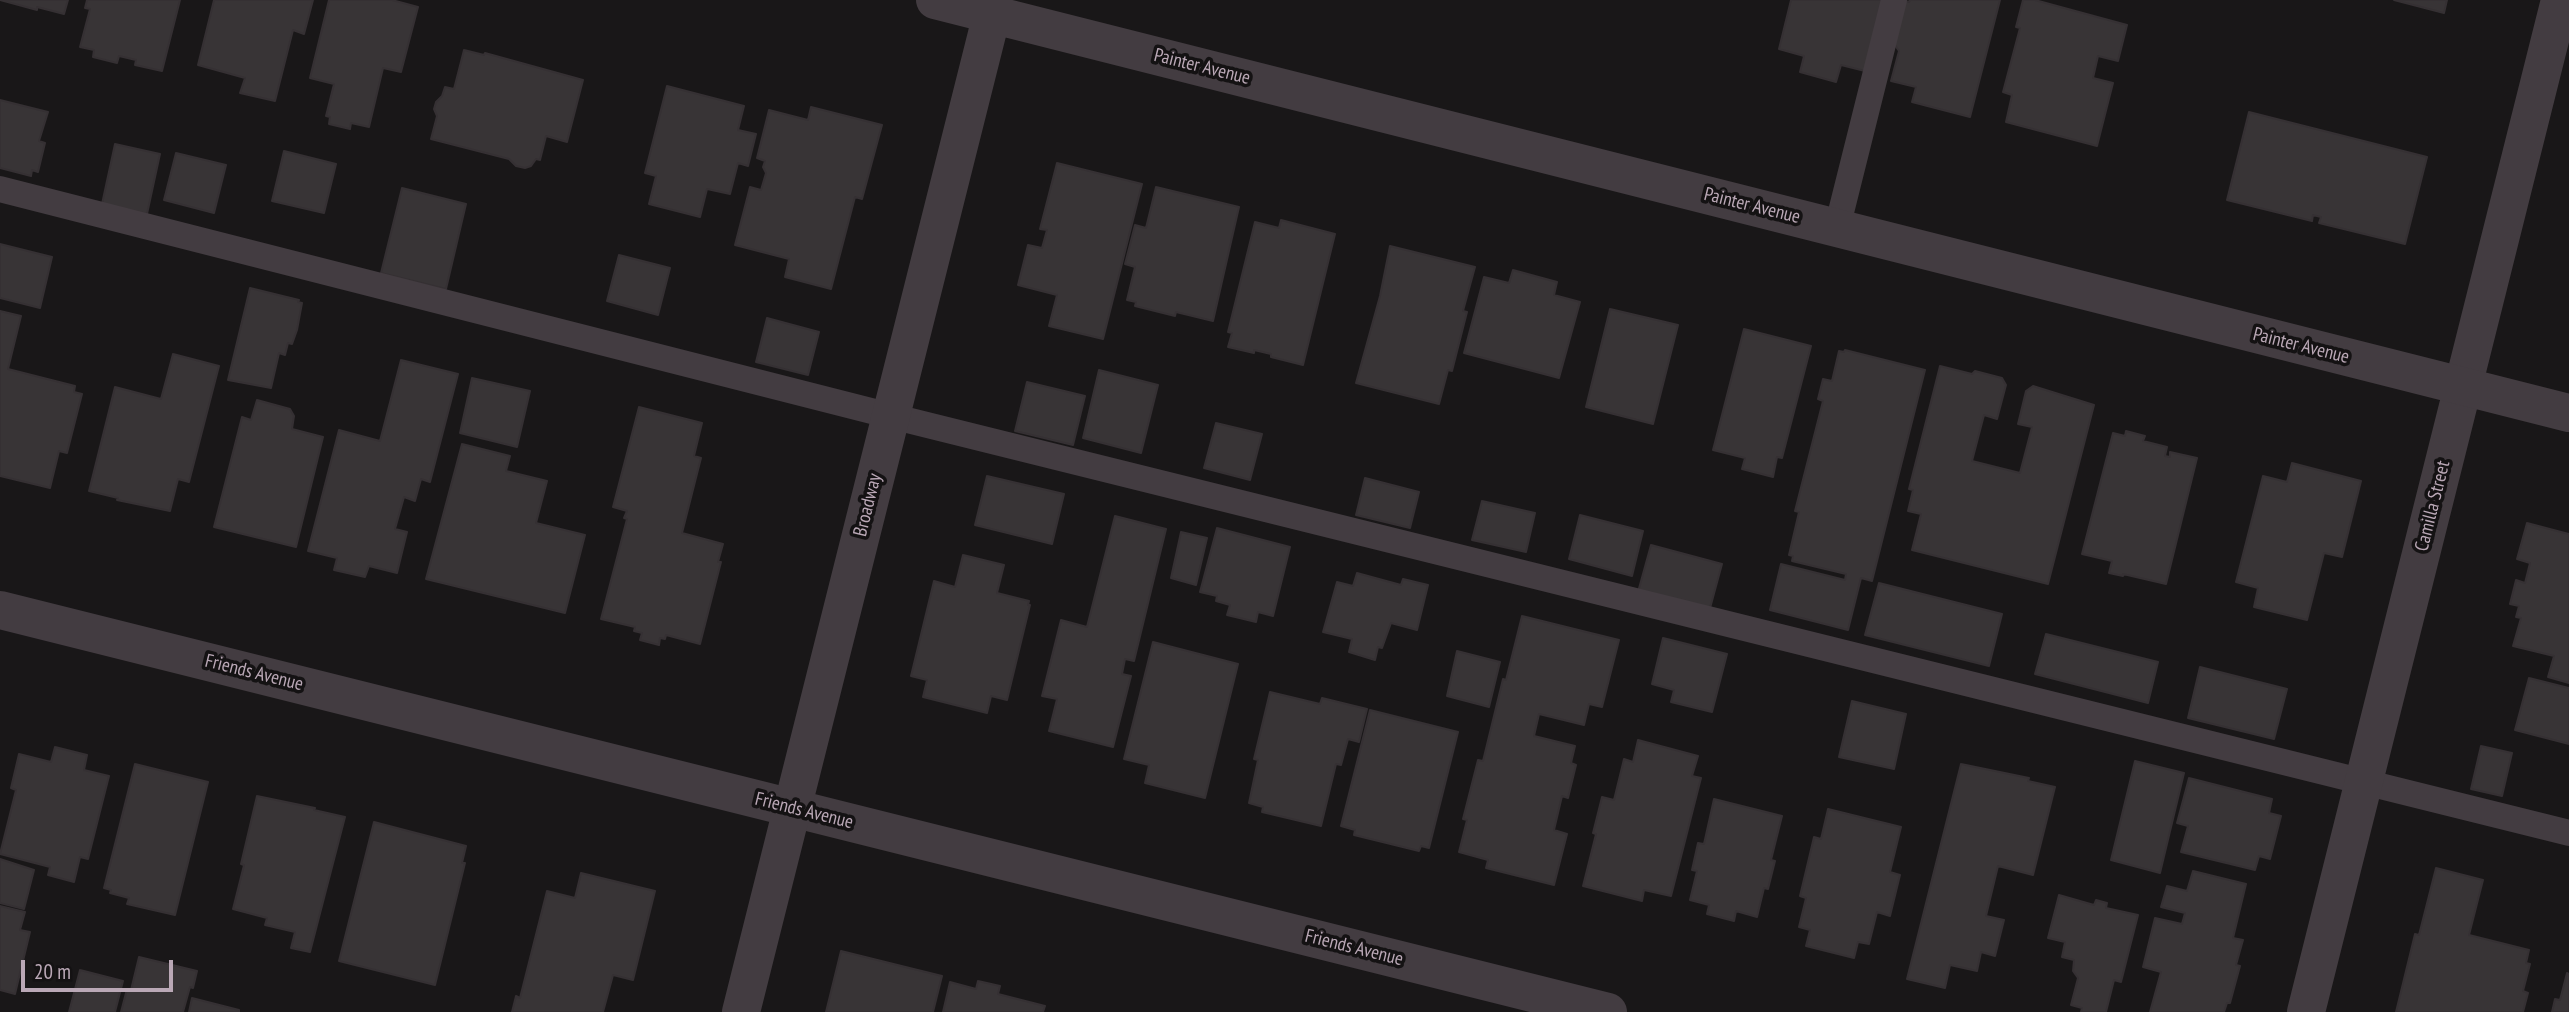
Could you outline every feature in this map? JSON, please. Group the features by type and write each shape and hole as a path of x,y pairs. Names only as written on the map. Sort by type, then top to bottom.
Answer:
{"street":[{"name":"Painter Avenue","path":"935,0 996,7 1837,228 2569,413"},
{"name":"Camilla Street","path":"2306,1012 2560,0"},
{"name":"Broadway","path":"741,1012 996,7"},
{"name":"Friends Avenue","path":"0,610 1608,1012"}],"lane":[{"path":"1837,228 1894,0"},
{"path":"0,189 891,416 2569,833"}],"building":[{"path":"0,0 68,0 64,14"},
{"path":"87,0 180,0 162,71 135,65 136,60 119,56 117,63 93,57 94,50 80,47 90,9 85,8"},
{"path":"214,0 313,0 304,34 293,30 275,101 240,93 245,78 198,65"},
{"path":"329,0 392,0 418,7 401,72 383,68 369,127 351,123 350,129 329,124 330,117 326,116 334,84 310,78"},
{"path":"1791,0 1884,0 1865,71 1841,65 1836,82 1800,72 1804,56 1779,49"},
{"path":"2000,0 1970,117 1912,102 1916,87 1891,81 1899,51 1894,44 1905,1"},
{"path":"2023,0 2035,0 2127,25 2118,61 2098,56 2093,78 2113,83 2097,146 2006,122 2012,95 2003,92 2020,28 2016,27"},
{"path":"2394,0 2447,0 2444,13"},
{"path":"464,50 484,55 485,53 583,80 567,142 546,136 540,160 536,159 531,166 525,168 516,166 509,159 431,139 437,116 434,109 436,102 445,87 454,89"},
{"path":"667,86 744,106 738,130 756,134 748,166 738,163 730,194 707,189 700,217 649,204 656,176 645,173"},
{"path":"0,100 48,112 39,141 45,143 38,172 32,170 31,176 0,168"},
{"path":"811,107 882,125 862,199 855,197 831,289 785,277 789,259 735,245 750,187 761,190 766,173 763,167 765,161 757,158 769,110 808,120"},
{"path":"2249,112 2427,157 2405,244 2319,223 2321,217 2313,215 2312,221 2227,200"},
{"path":"115,144 160,154 147,214 102,204"},
{"path":"284,151 336,164 324,213 272,201"},
{"path":"176,153 226,165 214,213 164,200"},
{"path":"1057,163 1142,184 1103,339 1049,326 1057,295 1018,285 1028,245 1042,248 1047,230 1040,229"},
{"path":"1156,187 1239,207 1213,321 1176,312 1175,316 1135,306 1136,302 1127,300 1135,267 1125,264 1135,225 1146,228"},
{"path":"402,188 466,204 446,289 381,273"},
{"path":"1281,220 1335,234 1303,365 1271,357 1271,354 1228,347 1232,333 1228,332 1255,222 1279,228"},
{"path":"0,244 52,257 40,308 0,298"},
{"path":"1390,246 1475,267 1463,311 1467,312 1452,371 1448,370 1439,404 1356,383 1380,296"},
{"path":"619,255 670,268 658,315 607,301"},
{"path":"1513,270 1557,282 1554,295 1580,302 1559,378 1464,353 1484,277 1509,283"},
{"path":"250,288 302,303 292,344 288,343 285,355 279,353 271,388 228,380"},
{"path":"1610,309 1678,325 1653,424 1586,407"},
{"path":"0,311 21,316 8,369 75,386 74,392 82,394 67,453 59,451 50,488 0,476"},
{"path":"767,318 819,332 808,375 756,362"},
{"path":"1744,329 1811,346 1782,458 1777,457 1773,477 1742,469 1745,458 1713,450"},
{"path":"1845,350 1925,370 1872,581 1861,578 1848,630 1770,610 1781,564 1845,580 1846,574 1792,561 1793,556 1789,555 1799,512 1795,511 1823,401 1818,399 1823,379 1832,381 1839,351"},
{"path":"173,354 219,366 189,482 178,479 170,511 89,491 115,387 161,399"},
{"path":"401,360 458,374 430,482 421,479 415,501 404,497 395,529 407,532 397,573 369,566 365,577 334,570 337,558 308,551 339,430 380,441"},
{"path":"1940,366 2002,378 2006,385 1997,419 1984,415 1972,461 2020,473 2032,427 2018,424 2026,391 2033,386 2094,405 2048,584 1912,550 1921,514 1908,511 1913,490 1909,489"},
{"path":"1099,370 1158,385 1141,453 1083,438"},
{"path":"472,378 530,391 517,447 460,433"},
{"path":"1027,382 1085,396 1073,445 1015,431"},
{"path":"257,400 290,409 294,416 292,429 323,437 296,547 214,527 242,417 251,420"},
{"path":"639,407 702,423 694,456 701,458 682,533 723,544 700,644 666,635 665,639 660,638 659,645 640,640 642,633 634,631 635,627 601,619 627,519 624,518 627,511 613,507"},
{"path":"1216,423 1262,434 1250,480 1204,468"},
{"path":"2126,431 2145,436 2143,441 2167,447 2165,456 2170,457 2170,452 2197,458 2166,584 2109,573 2112,561 2082,554 2113,433 2125,436"},
{"path":"462,444 510,456 506,471 547,481 536,523 585,535 565,613 426,579"},
{"path":"2292,463 2361,481 2342,557 2324,553 2307,620 2254,607 2258,588 2236,582 2263,476 2287,482"},
{"path":"987,476 1064,494 1052,544 975,525"},
{"path":"1365,478 1419,492 1410,528 1356,515"},
{"path":"1482,501 1535,513 1526,552 1472,540"},
{"path":"1580,515 1643,531 1632,576 1569,559"},
{"path":"1115,516 1166,529 1134,661 1125,659 1122,674 1131,676 1113,747 1049,731 1057,699 1042,696 1061,620 1087,627"},
{"path":"2527,523 2569,534 2569,683 2548,677 2554,656 2513,646 2521,618 2516,617 2519,606 2510,604 2516,580 2525,583 2530,563 2517,559"},
{"path":"1217,528 1290,547 1273,616 1258,612 1256,622 1227,615 1230,605 1216,601 1217,596 1200,592"},
{"path":"1181,532 1207,538 1196,585 1171,578"},
{"path":"1651,545 1722,564 1709,612 1638,592"},
{"path":"963,555 1004,565 997,593 1029,601 1030,605 1007,700 991,696 987,713 923,697 927,680 911,676 934,581 955,587"},
{"path":"1357,573 1401,585 1403,579 1428,585 1417,630 1391,623 1382,648 1378,647 1375,660 1349,652 1352,639 1323,632 1337,582 1353,586"},
{"path":"1879,583 2002,614 1989,666 1865,635"},
{"path":"1522,616 1619,640 1602,707 1589,704 1584,725 1539,714 1534,736 1575,746 1571,763 1576,765 1568,798 1562,796 1554,830 1567,834 1554,885 1486,868 1488,860 1459,852 1467,820 1463,819 1478,760 1483,761"},
{"path":"2046,634 2158,662 2148,703 2035,674"},
{"path":"1663,638 1727,654 1712,712 1671,702 1674,690 1652,684"},
{"path":"1153,642 1238,664 1205,798 1145,783 1149,765 1124,759"},
{"path":"1457,651 1500,662 1489,707 1447,696"},
{"path":"2200,667 2287,689 2274,739 2188,718"},
{"path":"2529,678 2569,688 2569,744 2515,730"},
{"path":"1270,692 1320,704 1322,698 1367,709 1359,742 1348,739 1341,765 1336,764 1321,826 1262,812 1263,807 1249,803 1258,760 1254,759"},
{"path":"1852,701 1906,714 1894,769 1839,757"},
{"path":"1370,710 1458,732 1429,848 1421,846 1419,851 1354,835 1355,830 1341,826"},
{"path":"1638,740 1698,756 1692,776 1701,778 1671,896 1644,890 1642,901 1583,886 1602,797 1614,800 1624,759 1633,762"},
{"path":"2481,746 2512,753 2502,796 2471,789"},
{"path":"55,747 87,755 84,770 109,776 88,859 80,857 74,882 48,875 50,867 0,854 16,790 11,788 19,754 51,762"},
{"path":"2135,761 2184,773 2160,873 2111,860"},
{"path":"135,764 208,782 175,915 127,904 129,898 110,893 111,890 104,888"},
{"path":"1961,764 2029,778 2028,781 2055,787 2033,875 1998,866 1986,916 2004,920 1995,956 1981,952 1977,971 1950,965 1945,988 1907,979"},
{"path":"2189,778 2272,799 2269,813 2281,816 2270,859 2259,856 2255,870 2181,852 2188,826 2177,823"},
{"path":"257,796 345,817 310,952 291,948 295,932 265,925 267,918 233,909"},
{"path":"1714,799 1782,816 1771,860 1775,861 1768,889 1764,888 1757,917 1736,911 1734,921 1707,914 1709,905 1690,900 1697,871 1692,870 1698,843 1704,844"},
{"path":"1828,809 1901,827 1890,872 1900,875 1890,916 1877,912 1869,944 1858,942 1854,958 1806,946 1810,930 1799,927 1806,898 1800,896 1814,837 1821,839"},
{"path":"374,822 466,846 462,863 465,863 435,985 339,961"},
{"path":"0,859 34,870 24,909 0,903"},
{"path":"2436,868 2483,880 2469,935 2529,950 2526,963 2530,964 2523,991 2528,993 2523,1012 2396,1012 2415,934 2419,935"},
{"path":"2193,871 2246,884 2233,938 2243,940 2236,965 2240,966 2230,1003 2227,1003 2224,1012 2150,1012 2161,972 2143,967 2155,918 2182,924 2185,913 2161,907 2167,886 2187,891"},
{"path":"581,873 655,891 633,980 613,975 603,1012 512,1012 516,996 520,998 547,891 575,898"},
{"path":"2059,895 2094,905 2096,900 2107,903 2106,908 2138,915 2121,982 2114,980 2106,1012 2081,1012 2082,1008 2071,1005 2078,978 2073,971 2074,960 2062,957 2065,942 2048,938"},
{"path":"0,906 25,912 20,930 30,932 15,994 0,990"},
{"path":"841,951 942,976 933,1012 826,1012"},
{"path":"139,957 197,971 183,1012 121,1012 127,989 131,990"},
{"path":"80,970 123,981 115,1012 69,1012"},
{"path":"2567,973 2569,1012 2552,1012 2555,999 2560,1000"},
{"path":"978,981 1000,986 998,994 1045,1006 1043,1012 943,1012 950,982 976,989"},
{"path":"192,998 239,1010 239,1012 189,1012"}]}
